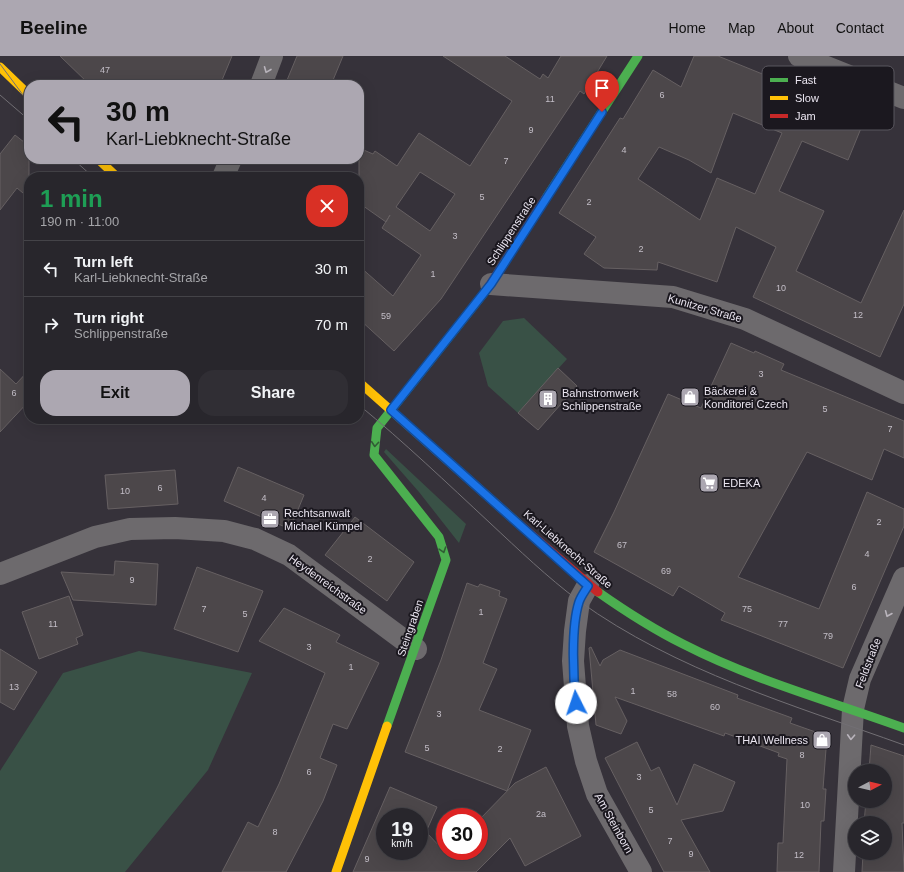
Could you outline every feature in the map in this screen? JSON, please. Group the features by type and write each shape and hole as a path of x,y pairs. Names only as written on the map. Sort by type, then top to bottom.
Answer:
{"street":[{"path":"263,80 272,56"},
{"name":"Schlippenstraße","path":"391,410 491,284 638,56"},
{"path":"799,56 824,66"},
{"path":"0,67 24,90"},
{"path":"894,94 904,98"},
{"path":"103,164 112,172"},
{"name":"Kunitzer Straße","path":"491,284 672,297 745,319 904,393"},
{"name":"Karl-Liebknecht-Straße","path":"364,386 588,586 652,628 730,665 904,728"},
{"name":"Steingraben","path":"336,872 416,649 446,560 439,537 374,455 376,428 391,410"},
{"name":"Heydenreichstraße","path":"0,574 95,537 130,529 175,528 224,531 255,539 289,555 416,649"},
{"name":"Feldstraße","path":"844,872 853,709 860,678 904,578"},
{"name":"Am Steinborn","path":"588,586 579,601 575,631 574,691 578,726 586,760 597,794 635,870"}],"green space":[{"path":"524,318 567,359 518,413 488,386 479,353 503,321"},
{"path":"386,449 466,524 459,543 419,492 384,452"},
{"path":"139,651 252,673 208,770 125,872 0,872 0,771 63,673"}],"building":[{"path":"60,56 232,56 222,80 85,80"},
{"path":"297,56 343,56 333,80 287,80"},
{"path":"443,56 505,56 540,79 543,74 548,78 561,56 607,56 584,94 580,91 441,299 394,351 364,324 364,270 393,296 421,255 382,228 386,222 364,207 364,172 359,172 359,164 364,164 364,150 373,154 375,151 397,166 419,133 470,166 512,101","holes":["420,172 455,194 430,231 396,207"]},
{"path":"694,56 718,56 762,74 762,125 733,113 711,173 689,160 659,147 638,179 700,220 717,178 755,194 782,133 775,130 860,130 848,160 802,141 779,191 824,211 796,271 861,303 904,210 904,304 880,357 753,297 776,247 736,227 717,282 658,262 657,270 604,268 584,254 596,237 559,213 620,118 623,119 653,70 681,87"},
{"path":"15,135 24,142 24,164 29,164 29,172 24,172 24,194 17,188 0,210 0,154"},
{"path":"731,343 754,353 755,351 784,364 781,370 904,421 904,458 884,449 872,480 807,452 738,577 819,609 867,492 904,509 904,526 843,668 721,620 725,613 679,586 673,596 594,552 668,394 701,408"},
{"name":"Bahnstromwerk Schlippenstraße","path":"558,368 577,386 538,430 518,413"},
{"path":"0,369 16,384 24,375 24,406 0,432"},
{"path":"238,467 304,495 290,529 224,501"},
{"path":"175,470 178,504 108,509 105,475"},
{"path":"355,517 414,562 387,601 325,555"},
{"path":"115,561 158,564 156,605 73,600 61,572 114,575"},
{"path":"197,567 263,591 238,652 174,629"},
{"path":"467,583 478,587 480,584 500,591 499,596 507,599 483,663 497,669 479,710 531,730 507,791 405,752 441,660"},
{"path":"69,596 83,635 76,638 78,644 39,659 22,612"},
{"path":"284,608 340,635 336,642 379,663 347,729 333,724 320,758 337,765 323,801 286,872 222,872 248,822 258,827 279,784 325,673 259,641"},
{"path":"591,647 600,666 603,660 620,650 738,695 737,698 792,718 790,723 827,736 823,789 826,789 824,821 821,821 819,872 777,872 778,843 783,843 787,759 778,756 779,753 725,733 724,736 615,697 627,721 621,734 596,725 589,648"},
{"path":"0,649 37,672 14,710 0,702"},
{"path":"637,742 651,771 659,767 677,805 694,764 735,782 723,811 681,820 710,872 664,872 605,758"},
{"path":"871,745 904,756 904,823 902,823 904,872 862,872 863,860 892,860 892,816 865,816 865,808 892,808 892,764 870,764"},
{"path":"546,767 581,836 525,866 510,838 488,860 488,811 515,783"},
{"path":"390,787 437,807 428,827 428,808 381,808"},
{"path":"376,819 376,860 428,860 428,834 436,843 436,860 488,860 476,872 353,872"}],"tram line":[{"path":"0,64 24,96"},
{"path":"0,95 24,116"},
{"path":"79,164 87,172"},
{"path":"364,409 442,478 544,573 579,601 616,626 695,667 736,684 904,745"}],"traffic: fast":[{"path":"546,198 638,56"},
{"path":"387,726 446,560 439,537 374,455 377,428 488,288"},
{"path":"598,592 650,626 710,657 764,679 904,728"}],"traffic: slow":[{"path":"0,67 24,90"},
{"path":"103,164 112,172"},
{"path":"364,386 520,525"},
{"path":"336,872 387,726"}],"traffic: jam":[{"path":"488,288 546,198"},
{"path":"520,525 598,592"}],"place":[{"name":"Bäckerei & Konditorei Czech","path":"690,397"},
{"name":"Bahnstromwerk Schlippenstraße","path":"548,399"},
{"name":"EDEKA","path":"709,483"},
{"name":"Rechtsanwalt Michael Kümpel","path":"270,519"},
{"name":"THAI Wellness","path":"822,740"}],"route":[{"path":"576,703 574,691 575,631 579,601 588,586 391,410 491,284 602,112"}]}
